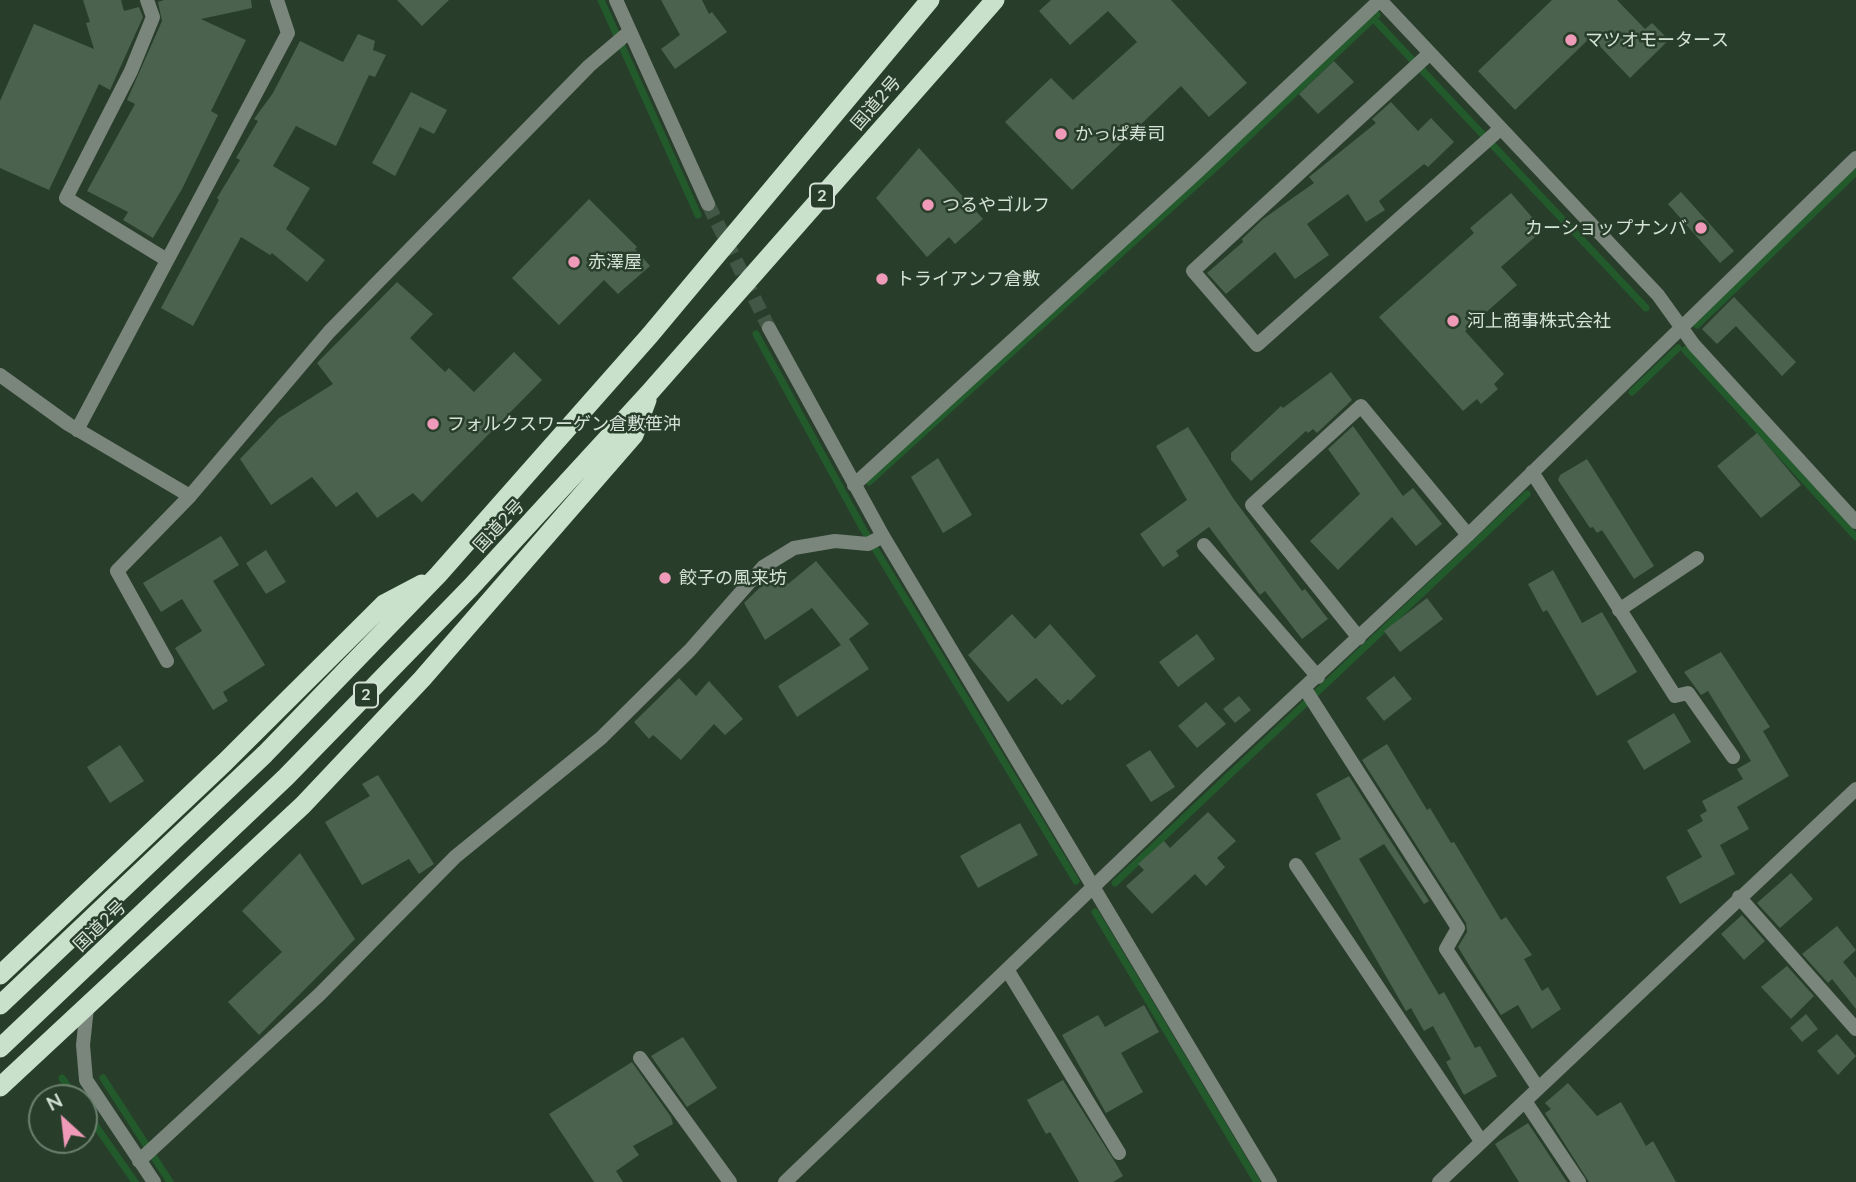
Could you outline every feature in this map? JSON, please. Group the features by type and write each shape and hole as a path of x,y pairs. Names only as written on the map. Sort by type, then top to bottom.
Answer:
{"highway":[{"name":"国道2号","path":"0,1005 50,961 265,754 438,575 650,335 930,0"},
{"name":"国道2号","path":"0,1048 296,767 471,587 649,393 995,0"},
{"path":"0,1087 303,806 422,679 634,435 649,393"},
{"path":"0,975 215,771 384,604 438,575"}],"street":[{"path":"147,0 153,17 131,71 66,198 167,260"},
{"path":"77,430 288,33 277,0"},
{"path":"616,0 621,38 708,204"},
{"path":"854,485 1186,182 1380,0 1421,60 1492,136 1658,295 1681,327 1856,523"},
{"path":"167,661 117,571 190,496 329,332 621,38"},
{"path":"1421,60 1193,271 1257,345 1492,136"},
{"path":"785,1182 1095,885 1309,696 1318,677 1468,536 1856,158"},
{"path":"769,328 854,485 876,539 1095,885 1180,1034 1270,1182"},
{"path":"0,375 77,430 190,496"},
{"path":"1359,638 1252,505 1361,406 1468,536"},
{"path":"1532,472 1675,696 1688,693 1733,757"},
{"path":"147,1155 320,994 455,857 601,738 690,650 763,566 794,548 835,541 876,539"},
{"path":"1204,545 1318,677"},
{"path":"1619,611 1697,558"},
{"path":"1309,696 1458,928 1446,950 1538,1088"},
{"path":"1439,1182 1856,789"},
{"path":"1296,865 1481,1141"},
{"path":"1739,897 1856,1029"},
{"path":"1008,971 1119,1153"},
{"path":"87,1007 83,1045 86,1080 147,1155 154,1182"},
{"path":"640,1058 730,1182"},
{"path":"1525,1101 1579,1182"}],"building":[{"path":"83,0 121,0 124,11 139,7 143,17 110,90 99,84 49,190 0,168 0,101 34,24 94,49 86,23 90,22"},
{"path":"251,0 252,8 201,19 246,40 211,111 218,115 182,189 153,238 123,220 128,212 87,191 135,104 127,100 162,21 158,2"},
{"path":"397,0 449,0 422,26"},
{"path":"661,0 702,0 709,14 712,12 727,32 675,69 661,49 680,35"},
{"path":"1051,0 1171,0 1247,83 1209,117 1181,86 1072,190 1005,122 1051,78 1073,100 1137,42 1108,11 1070,45 1039,11"},
{"path":"1552,0 1617,0 1645,29 1652,23 1669,40 1630,78 1591,37 1515,110 1478,71"},
{"path":"358,34 375,41 373,50 386,55 375,77 369,75 336,146 296,126 273,166 310,188 286,229 325,260 307,282 272,253 270,255 241,237 193,326 161,308 219,200 217,198 240,160 236,158 258,121 254,119 273,93 300,41 343,62"},
{"path":"1334,61 1354,82 1318,114 1299,94"},
{"path":"411,92 447,110 434,134 420,127 395,176 372,163"},
{"path":"1391,102 1418,131 1431,118 1454,142 1428,167 1424,164 1379,201 1385,210 1366,222 1348,194 1307,224 1329,255 1295,279 1275,252 1226,294 1207,273 1243,242 1242,239 1263,219 1314,183 1309,177 1376,123 1372,119"},
{"path":"919,148 983,219 955,244 949,237 927,257 876,198"},
{"path":"1681,192 1734,251 1720,263 1668,204"},
{"path":"1511,193 1543,230 1501,267 1517,285 1465,331 1504,374 1494,384 1498,389 1481,404 1477,399 1463,411 1379,317 1474,233 1470,228"},
{"path":"589,199 637,247 635,249 650,266 618,294 604,280 559,325 512,278"},
{"path":"397,282 433,314 410,338 445,372 449,368 474,392 514,352 542,380 422,502 413,493 377,518 357,492 336,507 312,477 271,505 240,459 279,418 333,384 317,363"},
{"path":"1734,297 1796,362 1782,376 1736,326 1717,344 1702,329"},
{"path":"1331,372 1352,400 1317,433 1313,429 1308,433 1306,431 1251,481 1231,460 1231,453 1281,406 1283,408"},
{"path":"1353,426 1403,496 1413,488 1442,524 1416,546 1392,517 1338,570 1310,541 1360,494 1328,449"},
{"path":"1188,427 1233,498 1302,591 1305,589 1328,619 1302,639 1265,591 1260,595 1209,527 1176,551 1179,556 1163,567 1140,534 1187,500 1156,446"},
{"path":"1757,433 1801,485 1761,518 1717,466"},
{"path":"938,458 972,515 943,533 911,477"},
{"path":"1587,459 1654,566 1634,579 1602,530 1597,533 1593,527 1590,528 1558,480 1560,475"},
{"path":"221,536 239,565 213,581 265,665 223,692 228,701 213,710 175,648 202,631 182,599 161,612 143,583"},
{"path":"266,550 286,582 266,594 246,563"},
{"path":"816,561 869,624 849,639 869,669 797,717 778,686 841,645 812,608 765,640 744,603 779,569 788,584"},
{"path":"1553,570 1582,623 1602,612 1637,672 1597,696 1547,610 1543,612 1528,584"},
{"path":"1427,598 1443,619 1400,652 1384,631"},
{"path":"1012,614 1035,639 1050,624 1096,676 1070,701 1068,699 1062,705 1036,678 1008,702 968,655"},
{"path":"1197,634 1215,659 1178,687 1159,662"},
{"path":"1721,652 1770,727 1763,731 1789,776 1737,807 1749,829 1720,845 1735,874 1680,904 1666,877 1702,857 1687,830 1703,821 1700,815 1707,811 1702,801 1743,779 1737,769 1751,761 1708,691 1701,695 1684,672"},
{"path":"1394,676 1412,699 1384,721 1366,698"},
{"path":"679,678 696,696 709,681 743,719 725,735 714,724 681,760 653,735 649,739 634,722"},
{"path":"1239,696 1251,710 1235,723 1223,709"},
{"path":"1206,702 1226,724 1197,748 1178,726"},
{"path":"1674,713 1691,742 1644,770 1627,741"},
{"path":"1387,744 1427,810 1430,808 1451,843 1454,842 1501,920 1506,917 1532,955 1524,959 1542,991 1548,987 1561,1009 1532,1029 1518,1005 1501,1015 1472,970 1458,947 1467,932 1466,923 1362,760"},
{"path":"120,745 144,781 110,803 87,767"},
{"path":"1150,750 1175,787 1151,802 1126,765"},
{"path":"378,775 434,864 419,874 409,859 362,885 325,822 370,796 362,784"},
{"path":"1349,776 1429,901 1424,904 1384,844 1359,859 1439,995 1444,992 1475,1048 1480,1046 1497,1076 1464,1095 1446,1062 1451,1059 1433,1026 1424,1031 1411,1008 1406,1011 1315,853 1341,839 1316,794"},
{"path":"1208,812 1236,841 1217,858 1225,867 1206,886 1195,874 1152,914 1126,886 1144,870 1138,864 1164,841 1170,848"},
{"path":"1020,823 1038,855 978,888 960,856"},
{"path":"300,853 355,939 259,1035 228,1002 282,952 242,911"},
{"path":"1791,873 1813,899 1780,928 1757,903"},
{"path":"1742,915 1765,941 1744,960 1721,934"},
{"path":"1837,926 1856,950 1843,962 1856,978 1856,1009 1832,979 1828,983 1802,954"},
{"path":"1787,966 1814,996 1791,1019 1761,987"},
{"path":"1144,1005 1159,1032 1121,1053 1143,1092 1106,1113 1062,1035 1098,1015 1105,1027"},
{"path":"1806,1014 1818,1029 1802,1042 1790,1028"},
{"path":"1837,1034 1856,1056 1838,1075 1817,1051"},
{"path":"683,1037 717,1088 687,1107 651,1056"},
{"path":"632,1062 671,1117 673,1124 633,1146 639,1155 616,1171 623,1182 594,1182 549,1114"},
{"path":"1063,1080 1123,1176 1113,1182 1079,1182 1050,1132 1046,1134 1027,1100"},
{"path":"1568,1083 1597,1116 1621,1102 1646,1146 1653,1141 1676,1182 1589,1182 1545,1113 1551,1109 1545,1103"},
{"path":"1528,1123 1567,1182 1519,1182 1495,1144"}],"waterway":[{"path":"601,0 698,215"},
{"path":"869,482 1225,159 1377,15"},
{"path":"1372,17 1646,308"},
{"path":"1697,325 1856,172"},
{"path":"756,334 862,527 1076,881"},
{"path":"1632,392 1678,348"},
{"path":"1685,350 1856,537"},
{"path":"1115,883 1527,494"},
{"path":"1095,912 1257,1182"},
{"path":"62,1078 66,1084"},
{"path":"103,1078 170,1182"},
{"path":"98,1129 135,1182"}],"tunnel":[{"path":"708,204 769,328"}],"place":[{"name":"マツオモータース","path":"1571,40"},
{"name":"かっぱ寿司","path":"1061,134"},
{"name":"つるやゴルフ","path":"928,205"},
{"name":"カーショップナンバ","path":"1701,228"},
{"name":"赤澤屋","path":"574,262"},
{"name":"トライアンフ倉敷","path":"882,279"},
{"name":"河上商事株式会社","path":"1453,321"},
{"name":"フォルクスワーゲン倉敷笹沖","path":"433,424"},
{"name":"餃子の風来坊","path":"665,578"}]}
